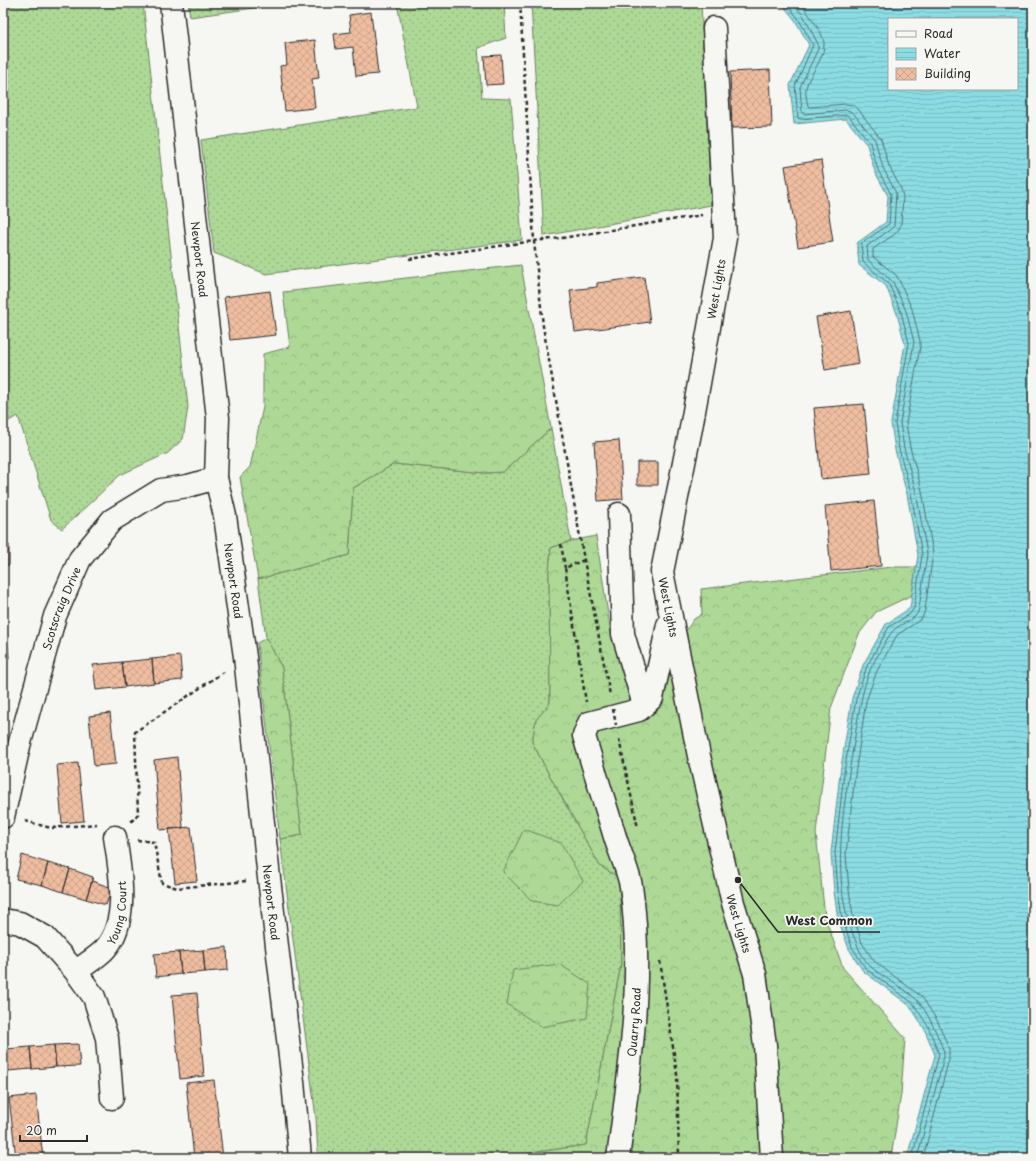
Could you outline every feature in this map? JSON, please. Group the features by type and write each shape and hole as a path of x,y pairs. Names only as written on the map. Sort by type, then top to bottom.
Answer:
{"street":[{"name":"Newport Road","path":"171,3 218,418 216,478 225,516 245,657 268,878 293,1082 300,1158"},
{"name":"West Lights","path":"714,28 725,238 691,428 662,572 699,756 733,903 755,974 765,1045 772,1158"},
{"name":"Scotscraig Drive","path":"3,816 11,744 55,616 80,559 112,520 162,490 188,486 216,478"},
{"path":"619,514 623,634 644,705"},
{"path":"589,723 639,710 652,698 670,616"},
{"name":"Quarry Road","path":"589,723 584,736 630,885 634,919 636,968 634,1014 618,1158"},
{"name":"Young Court","path":"76,972 105,949 117,931 122,892 114,828"},
{"path":"3,920 20,923 46,937 76,972 94,997 107,1038 112,1098"}],"path":[{"path":"520,3 534,241 543,326 584,560 611,701"},
{"path":"409,259 562,238 724,211"},
{"path":"561,544 589,723"},
{"path":"565,568 584,560"},
{"path":"114,828 131,821 138,814 135,732 245,657"},
{"path":"613,708 616,724"},
{"path":"3,816 51,828 114,828 154,842 162,883 177,888 268,878"},
{"path":"114,828 131,821"}],"green space":[{"path":"3,3 143,3 188,407 183,439 168,453 120,475 62,529 51,520 18,416 3,424"},
{"path":"188,3 290,3 190,17"},
{"path":"397,3 504,3 506,38 478,48 482,98 511,99 522,240 266,274 214,253 201,140 417,107"},
{"path":"531,3 701,3 711,205 544,236"},
{"path":"521,265 551,428 503,472 485,473 394,464 353,488 349,555 258,579 240,477 250,467 263,407 263,354 290,347 283,292"},
{"path":"551,428 571,541 551,548 549,572 550,703 536,720 532,742 600,866 620,878 621,965 586,1145 496,1158 318,1158 316,1118 280,839 302,835 282,668 266,638 258,579 349,555 353,488 394,464 485,473 503,472"},
{"path":"596,536 611,634 635,634 643,671 658,670 694,619 702,614 701,589 892,567 916,567 912,595 876,612 859,634 831,708 816,833 825,917 843,968 905,1038 901,1094 891,1158 496,1158 586,1145 621,965 620,878 600,866 532,742 536,720 550,703 549,572 551,548 571,541"},
{"path":"266,638 282,668 302,835 280,839 257,643"},
{"path":"524,829 561,843 583,881 558,905 532,901 503,872"},
{"path":"559,964 590,984 587,1018 541,1027 507,1004 513,970"}],"water":[{"path":"781,3 1033,3 1033,1158 908,1158 935,1055 924,1028 910,1006 863,971 849,949 838,919 831,853 840,773 852,698 863,665 886,624 910,608 918,555 907,494 895,450 891,423 905,344 897,314 886,286 859,265 857,243 886,222 888,196 875,172 867,145 846,119 794,124 790,85 809,45 795,20"}],"building":[{"path":"371,12 378,74 356,76 353,47 336,49 334,34 351,32 349,15"},
{"path":"315,40 319,78 312,79 315,108 285,111 280,66 287,65 285,43"},
{"path":"501,55 503,84 486,85 484,56"},
{"path":"770,70 772,127 732,128 730,72"},
{"path":"821,160 833,242 798,247 785,166"},
{"path":"644,277 650,322 575,332 570,290 597,287 597,283"},
{"path":"270,291 276,335 230,340 224,297"},
{"path":"851,311 859,364 825,370 816,317"},
{"path":"864,404 871,474 821,479 814,408"},
{"path":"619,440 623,499 598,501 594,442"},
{"path":"637,462 658,462 658,485 637,485"},
{"path":"874,501 881,566 831,571 825,506"},
{"path":"3,545 9,545 9,565 3,565"},
{"path":"3,634 7,634 9,658 3,658"},
{"path":"180,656 182,680 154,683 152,659"},
{"path":"152,659 154,683 125,687 122,662"},
{"path":"122,662 125,687 96,690 93,665"},
{"path":"110,713 116,764 94,766 89,716"},
{"path":"177,757 183,828 160,830 154,760"},
{"path":"78,763 84,821 62,823 57,765"},
{"path":"191,827 197,881 175,883 169,829"},
{"path":"22,855 48,863 42,885 16,879"},
{"path":"48,863 70,869 63,892 42,885"},
{"path":"70,869 93,877 86,899 63,892"},
{"path":"92,881 112,888 106,905 86,899"},
{"path":"227,947 228,970 205,972 203,950"},
{"path":"203,950 205,972 181,974 179,952"},
{"path":"179,952 181,974 156,977 154,954"},
{"path":"197,993 204,1076 180,1079 172,995"},
{"path":"78,1044 80,1066 56,1067 54,1045"},
{"path":"54,1045 56,1067 32,1069 30,1047"},
{"path":"30,1047 32,1069 8,1071 6,1049"},
{"path":"3,1049 6,1049 8,1071 3,1071"},
{"path":"214,1080 223,1158 194,1158 186,1083"},
{"path":"36,1095 43,1158 16,1158 9,1098"}],"place":[{"name":"West Common","path":"738,880"}]}
